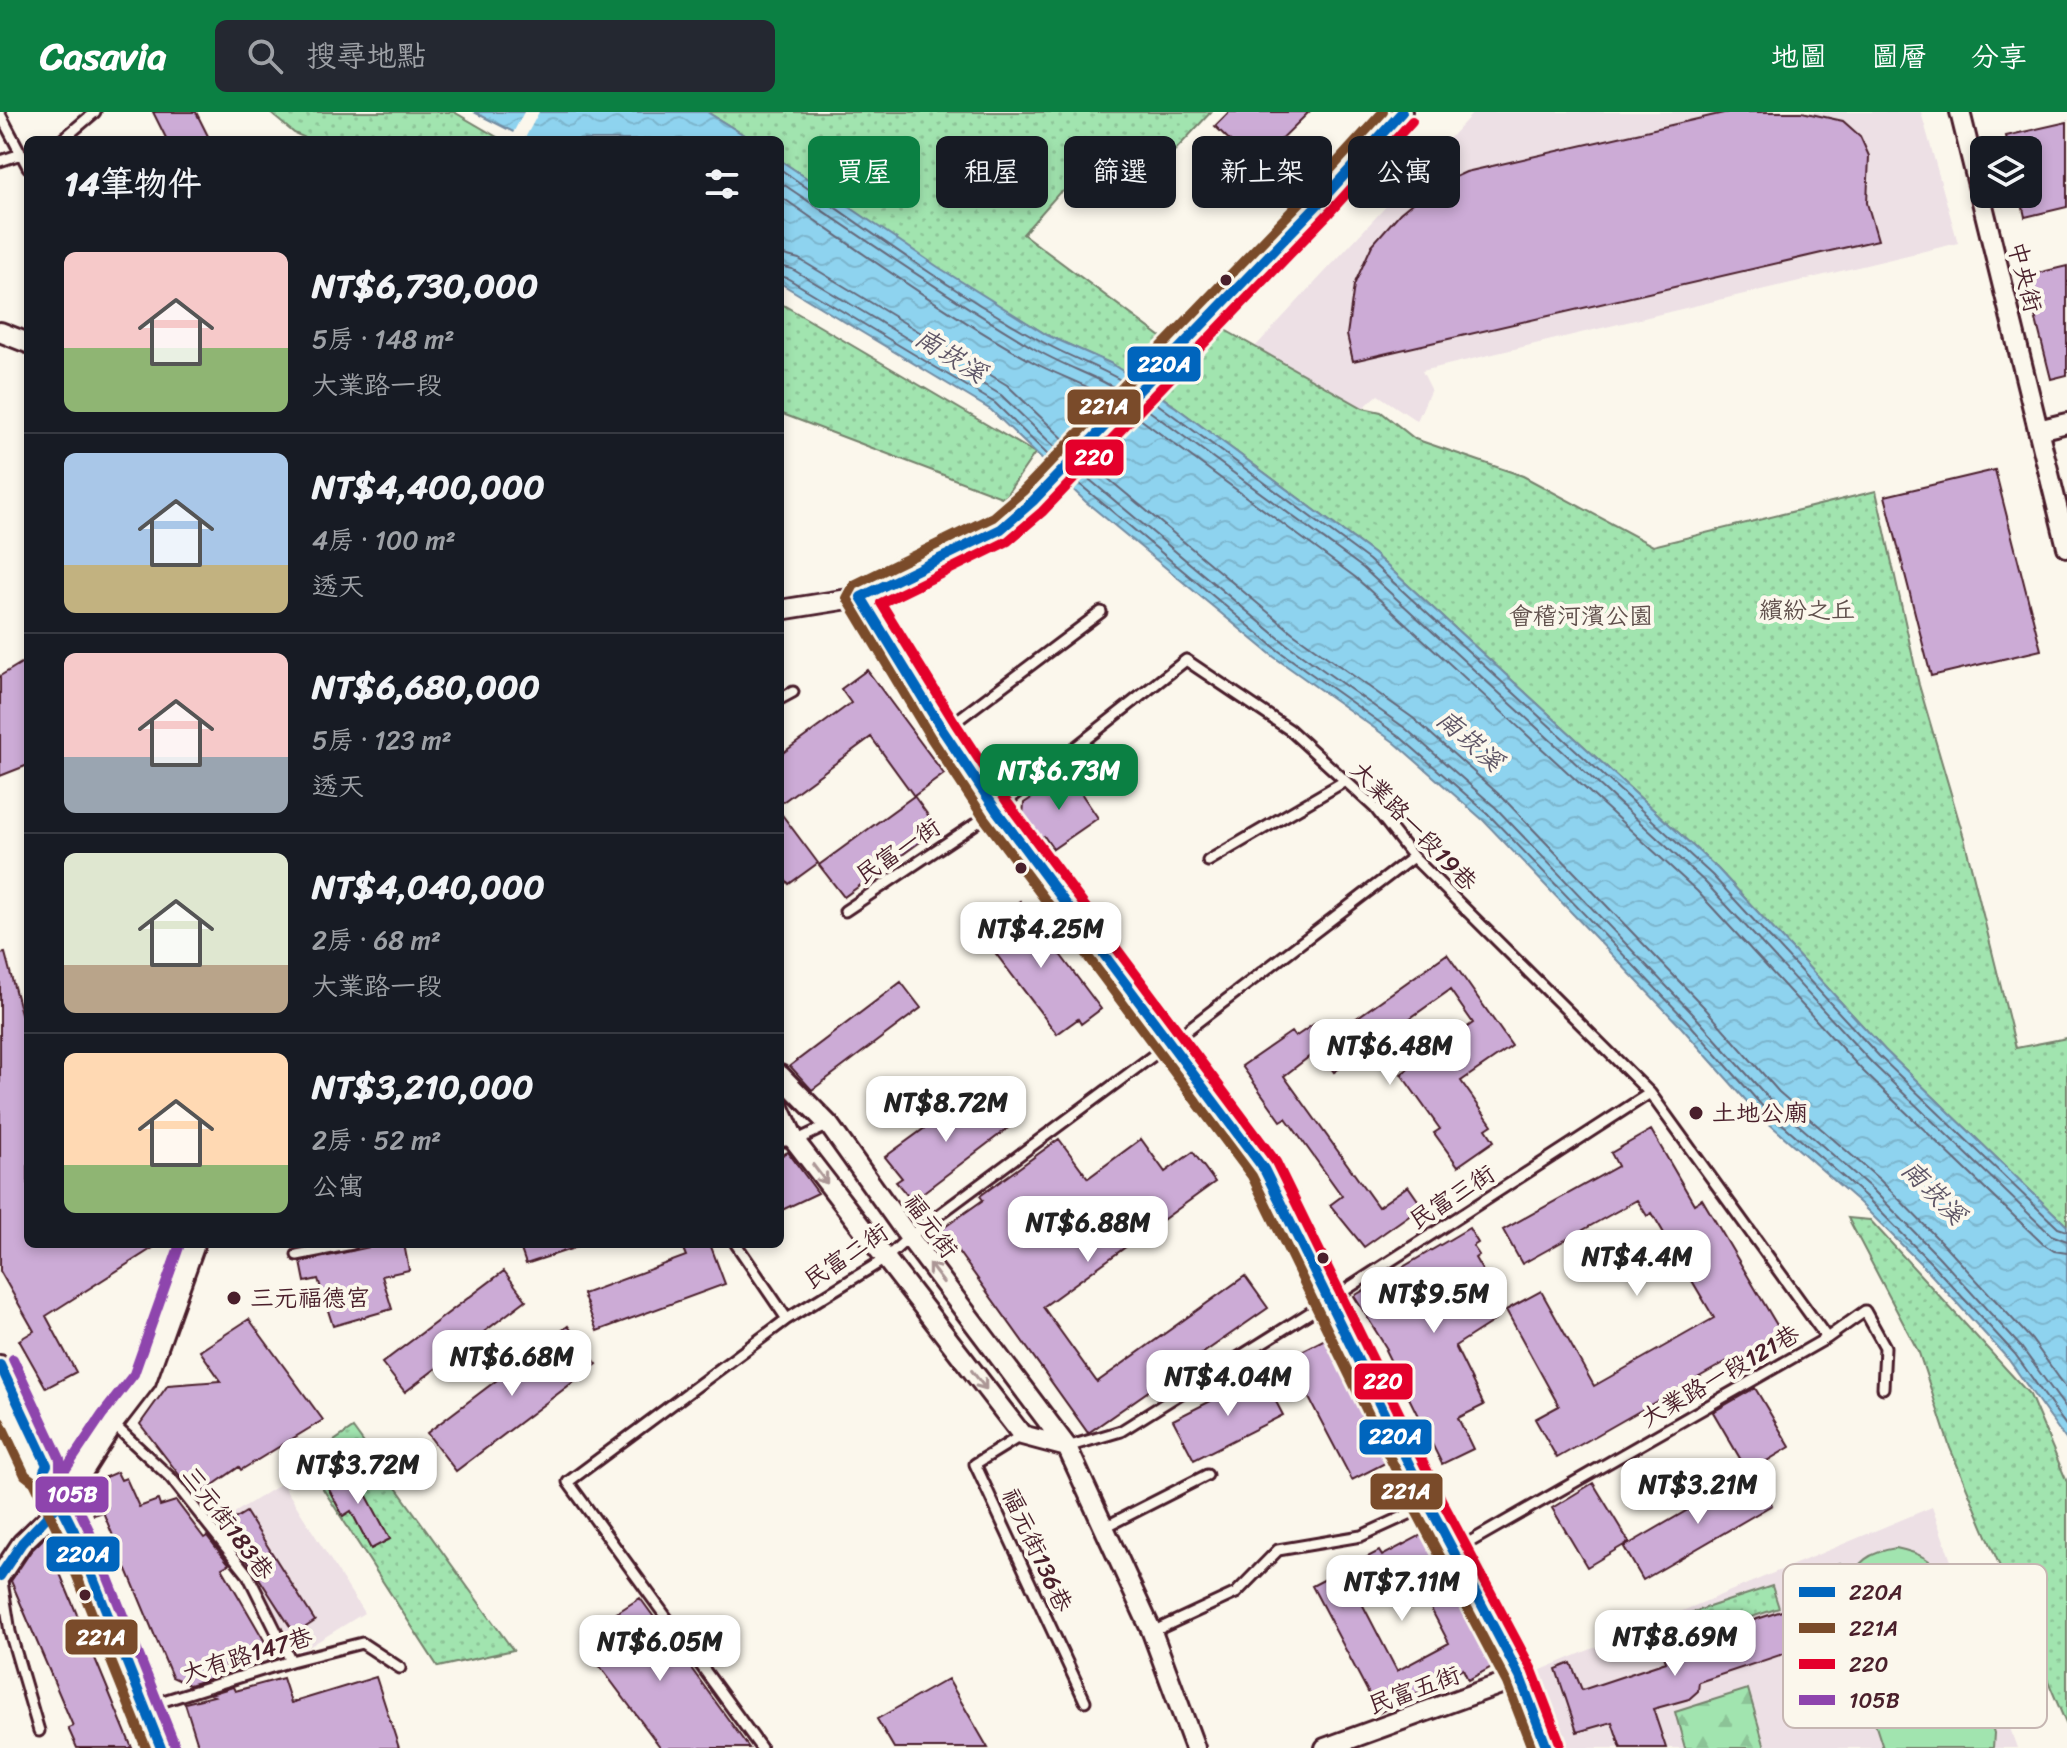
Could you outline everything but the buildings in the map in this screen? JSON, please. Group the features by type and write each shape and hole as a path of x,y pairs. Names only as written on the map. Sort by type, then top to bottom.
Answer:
{"street":[{"path":"784,609 861,597 1001,529 1040,493 1319,203 1402,112"},
{"name":"中央街","path":"1960,112 2067,547"},
{"path":"0,332 24,341"},
{"path":"2038,430 2067,423"},
{"path":"861,597 943,731 996,810 1264,1169 1429,1505 1520,1677 1547,1748"},
{"name":"福元街","path":"784,1079 829,1125 1067,1447 1152,1632 1195,1748"},
{"path":"787,1141 885,1259 1022,1435 1067,1447"},
{"path":"0,1575 22,1543 48,1518 75,1484 113,1424 146,1381 194,1248"},
{"path":"2,1377 47,1465 44,1471 75,1533 161,1748"},
{"name":"民富五街","path":"1325,1748 1520,1677"}],"lane":[{"path":"67,136 95,112"},
{"path":"0,114 24,160"},
{"path":"0,161 21,154"},
{"path":"943,731 1101,612"},
{"name":"大業路一段19巷","path":"1088,737 1186,660 1290,730 1375,808 1413,857 1650,1093"},
{"path":"784,697 793,692"},
{"name":"民富一街","path":"845,911 996,810 1088,737"},
{"path":"1208,861 1345,781"},
{"name":"民富二街","path":"761,1748 568,1482 787,1319 885,1259 909,1237 1413,857"},
{"name":"民富三街","path":"1067,1447 1121,1431 1650,1093"},
{"name":"大業路一段121巷","path":"1454,1551 1827,1338 1650,1093"},
{"path":"787,1141 829,1125"},
{"path":"297,1255 318,1248"},
{"path":"739,1248 787,1319"},
{"path":"1827,1338 1865,1311 1885,1347 1883,1388"},
{"name":"三元街183巷","path":"113,1424 171,1478 248,1575 291,1661"},
{"name":"福元街136巷","path":"1022,1435 975,1464 1085,1701"},
{"path":"1105,1527 1207,1475"},
{"path":"1152,1632 1236,1593 1278,1550 1361,1536 1429,1505"},
{"path":"0,1575 10,1632 39,1731"},
{"name":"大有路147巷","path":"144,1707 291,1661 362,1643 400,1668"}],"shaded area":[{"path":"1474,112 1921,112 1958,243 1422,371 1431,389 1417,421 1378,395 1363,408 1255,347 1385,208 1460,208 1460,136 1452,136"},
{"path":"282,1483 364,1613 299,1653 218,1523"},
{"path":"1932,1507 1952,1564 1795,1564"},
{"path":"1783,1569 1783,1728 2010,1728 2017,1748 1567,1748 1541,1670"}],"green space":[{"path":"269,112 454,112 495,136 301,136"},
{"path":"707,112 1211,112 1176,149 1176,136 1064,136 1064,191 1048,206 1048,136 936,136 936,208 1046,208 1023,234 1161,337 1128,375 1047,335 938,269 850,208 920,208 920,136 808,136 808,179 784,163 784,136 746,136"},
{"path":"784,305 1035,453 1004,498 784,415"},
{"path":"1218,326 1363,408 1381,412 1415,439 1523,476 1653,546 1876,491 1919,685 1964,838 2016,1048 2067,1038 2067,1226 1885,1050 1718,869 1374,554 1158,394"},
{"path":"1848,1218 1870,1220 2030,1395 2067,1482 2067,1726 2047,1678 2047,1564 1999,1564 1950,1448 1919,1353"},
{"path":"353,1428 513,1650 438,1667 305,1461","holes":["351,1468 390,1539 371,1549 351,1511 342,1515 325,1482"]},
{"path":"1896,1548 1926,1558 1933,1564 1860,1564 1879,1552"},
{"path":"1772,1586 1779,1608 1671,1643 1664,1622"},
{"path":"1748,1689 1765,1748 1685,1748 1675,1712"},
{"path":"1877,1728 1992,1728 1994,1733 1993,1748 1883,1748"}],"water":[{"path":"474,112 707,112 746,136 521,136"},
{"name":"南崁溪","path":"784,163 808,179 808,208 851,208 1047,335 1110,363 1158,394 1374,554 1718,869 1885,1050 2067,1226 2067,1441 2008,1359 1925,1268 1859,1202 1758,1114 1681,1027 1483,820 1394,742 1274,657 1086,502 991,410 784,285"}],"pier":[{"path":"524,112 539,112 526,136 512,135"},
{"path":"1126,377 1161,395 1069,491 1041,464"}],"transit line":[{"name":"221A","path":"1383,112 1023,491 993,517 854,585 847,598 931,738 984,818 1252,1176 1416,1511 1507,1683 1532,1748"},
{"name":"220A","path":"1402,112 1319,203 1033,501 1001,529 861,597 943,731 996,810 1264,1169 1429,1505 1520,1677 1547,1748"},
{"name":"220","path":"1412,121 1329,213 1042,512 1008,541 881,603 1007,802 1276,1162 1441,1499 1532,1670 1560,1743"},
{"name":"105B","path":"49,1494 102,1415 134,1374 179,1248"},
{"name":"105B","path":"13,1359 60,1459 60,1471 88,1528 174,1743"},
{"name":"220A","path":"0,1365 47,1465 44,1471 75,1533 161,1748"},
{"name":"221A","path":"0,1422 25,1475 34,1482 62,1539 146,1748"},
{"name":"220A","path":"0,1576 22,1543 60,1503"}],"place":[{"name":"土地公廟","path":"1696,1113"},
{"name":"三元福德宮","path":"234,1298"}],"park label":[{"name":"繽紛之丘","path":"1807,610"},
{"name":"會稽河濱公園","path":"1581,616"}]}
